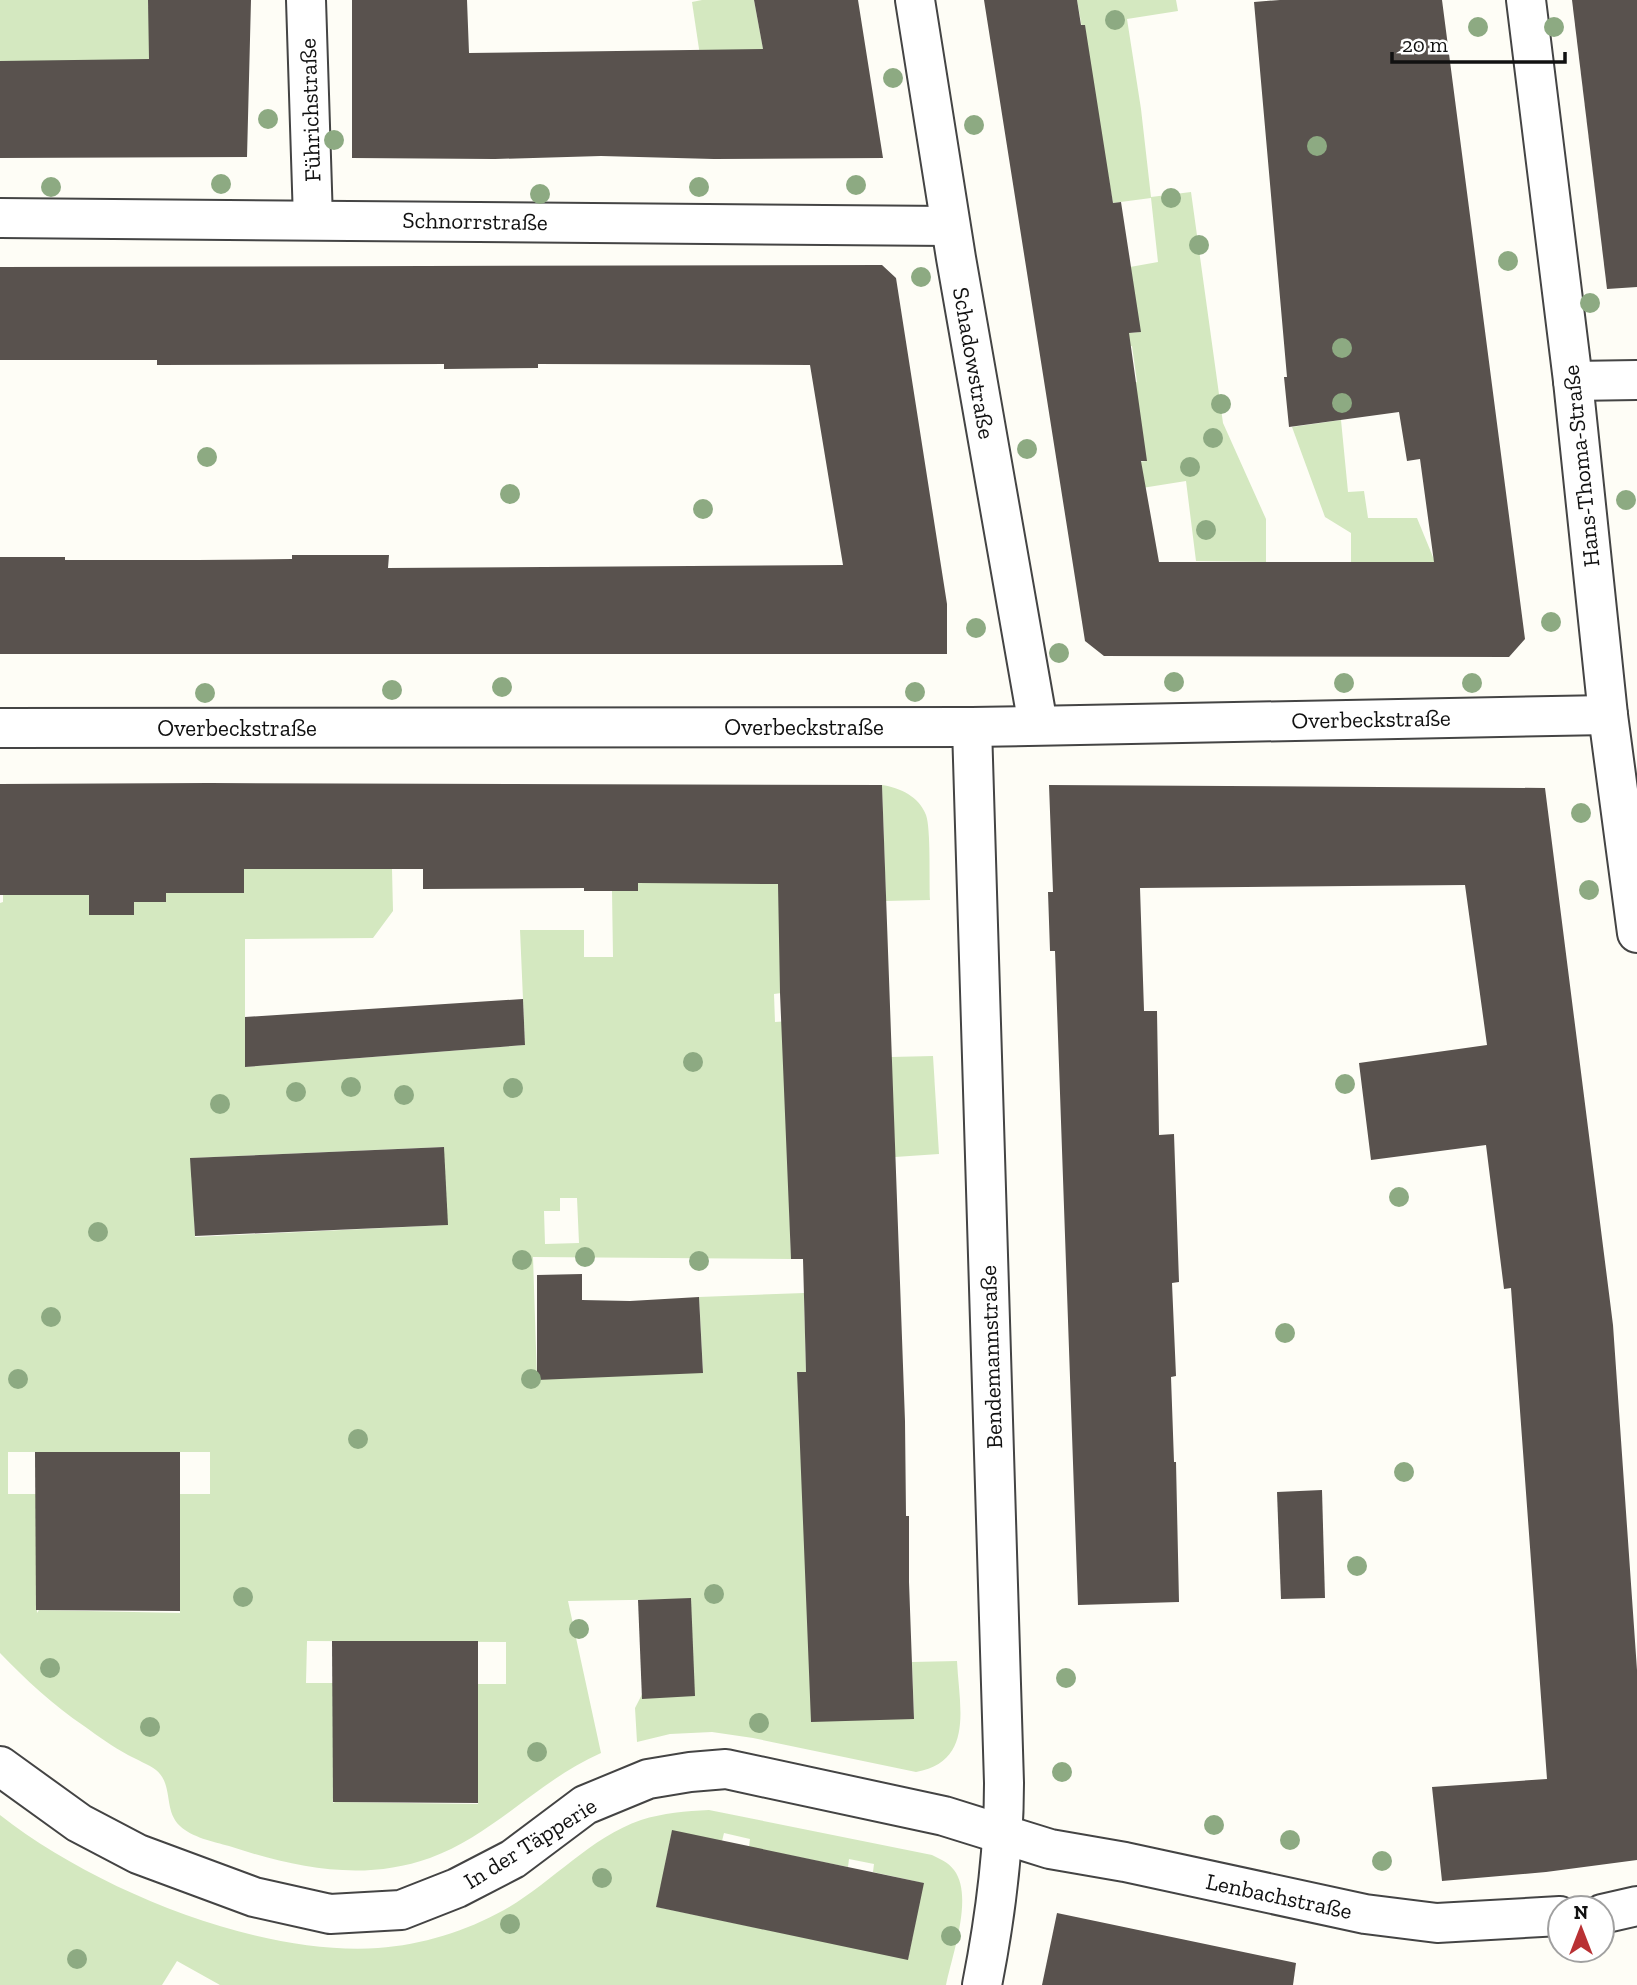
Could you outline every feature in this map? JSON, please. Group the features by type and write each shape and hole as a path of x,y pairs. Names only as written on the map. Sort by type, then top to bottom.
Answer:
{"street":[{"name":"Führichstraße","path":"306,0 313,220"},
{"name":"Schadowstraße","path":"915,0 950,226 1038,725"},
{"name":"Hans-Thoma-Straße","path":"1526,0 1573,381 1608,715 1637,933"},
{"name":"Schnorrstraße","path":"0,218 950,226"},
{"path":"1573,381 1637,380"},
{"name":"Overbeckstraße","path":"0,728 972,727 1608,715"},
{"name":"Bendemannstraße","path":"972,727 1003,1743 1003,1835 992,1934 982,1985"},
{"name":"In der Täpperie","path":"0,1766 79,1823 138,1854 254,1897 330,1914 401,1910 457,1888 513,1859 585,1805 648,1779 690,1772 726,1769 944,1816 1003,1835"},
{"name":"Lenbachstraße","path":"1003,1835 1050,1849 1125,1862 1365,1914 1437,1923 1546,1917"},
{"path":"1616,1911 1637,1906"}],"green space":[{"path":"0,0 148,0 148,7 158,7 159,74 0,61"},
{"path":"754,0 764,54 708,109 692,2"},
{"path":"1077,0 1176,0 1178,11 1127,19 1151,197 1191,192 1223,423 1266,519 1266,562 1196,561 1186,481 1142,488 1138,462 1146,461 1128,384 1137,382 1132,346 1123,348 1121,334 1140,332 1130,267 1158,262 1151,198 1113,203"},
{"path":"1341,420 1348,492 1364,491 1368,518 1417,518 1435,562 1351,562 1351,533 1325,517 1292,427"},
{"path":"882,785 895,788 914,798 926,815 930,900 886,901"},
{"path":"244,869 392,869 393,911 373,938 245,939 245,1067 525,1045 520,930 584,930 584,957 613,957 612,891 638,891 638,883 791,870 789,992 774,994 775,1022 790,1021 788,1160 791,1259 533,1257 537,1379 703,1372 699,1297 804,1293 806,1372 797,1373 914,1719 912,1662 957,1661 959,1729 948,1756 935,1766 916,1772 712,1732 670,1734 637,1742 635,1708 691,1599 568,1601 601,1753 557,1777 475,1835 430,1858 380,1869 329,1869 279,1861 203,1839 185,1830 175,1820 165,1783 156,1770 117,1749 73,1718 40,1692 0,1653 0,903 3,902 3,889 55,895 89,895 90,915 133,915 134,902 165,902 166,893 244,893","holes":["443,1147 447,1225 195,1237 191,1158","560,1198 577,1198 579,1243 545,1244 544,1211 560,1211","8,1452 210,1452 210,1494 177,1494 180,1613 39,1610 37,1613 36,1529 39,1494 8,1494","307,1641 506,1642 506,1684 475,1684 478,1718 478,1804 333,1803 333,1717 336,1683 306,1683"]},
{"path":"933,1056 939,1154 895,1157 891,1057"},
{"path":"709,1810 932,1855 947,1863 960,1881 962,1910 946,1985 220,1985 177,1961 162,1985 0,1985 0,1815 82,1868 129,1892 179,1912 230,1929 281,1941 331,1948 378,1948 443,1936 504,1910 587,1849 641,1820","holes":["672,1831 722,1841 724,1833 750,1839 749,1847 848,1867 849,1859 874,1864 873,1872 923,1883 908,1959 657,1907"]}],"building":[{"path":"148,0 251,0 247,157 0,158 0,61 149,59"},
{"path":"352,0 467,0 469,53 763,49 754,0 858,0 883,158 352,158"},
{"path":"984,0 1077,0 1081,25 1085,25 1113,203 1121,202 1141,332 1129,333 1147,461 1141,461 1159,562 1434,562 1420,459 1407,461 1399,412 1289,427 1284,377 1287,377 1254,2 1442,0 1525,639 1509,657 1104,656 1085,641"},
{"path":"1572,0 1637,0 1637,287 1607,289"},
{"path":"882,265 896,278 947,604 947,654 0,654 0,557 198,560 292,559 292,555 389,555 388,568 843,565 810,365 538,364 538,368 444,369 444,364 157,365 157,360 0,360 0,267"},
{"path":"0,784 882,785 914,1719 811,1722 797,1372 806,1372 803,1259 791,1259 778,884 638,883 638,891 584,891 584,888 423,889 423,869 244,869 244,893 166,893 166,902 134,902 134,915 89,915 89,895 0,895"},
{"path":"1049,785 1545,788 1613,1325 1637,1670 1637,1860 1546,1872 1442,1881 1432,1787 1547,1779 1511,1288 1504,1289 1486,1145 1371,1160 1359,1063 1487,1045 1465,885 1140,888 1144,1011 1157,1011 1159,1135 1174,1134 1179,1282 1172,1283 1176,1376 1171,1377 1179,1602 1078,1605 1055,951 1050,951 1048,892 1053,892"},
{"path":"523,999 525,1045 245,1067 245,1017"},
{"path":"444,1147 448,1225 195,1236 190,1158"},
{"path":"582,1274 582,1300 630,1301 699,1297 703,1373 537,1380 537,1275"},
{"path":"35,1452 180,1452 180,1611 36,1610"},
{"path":"1322,1490 1325,1598 1281,1599 1277,1492"},
{"path":"691,1598 695,1696 642,1699 638,1600"},
{"path":"332,1641 478,1641 478,1803 333,1802"},
{"path":"672,1830 924,1883 908,1960 656,1907"},
{"path":"1057,1913 1296,1963 1293,1985 1042,1985"}]}
